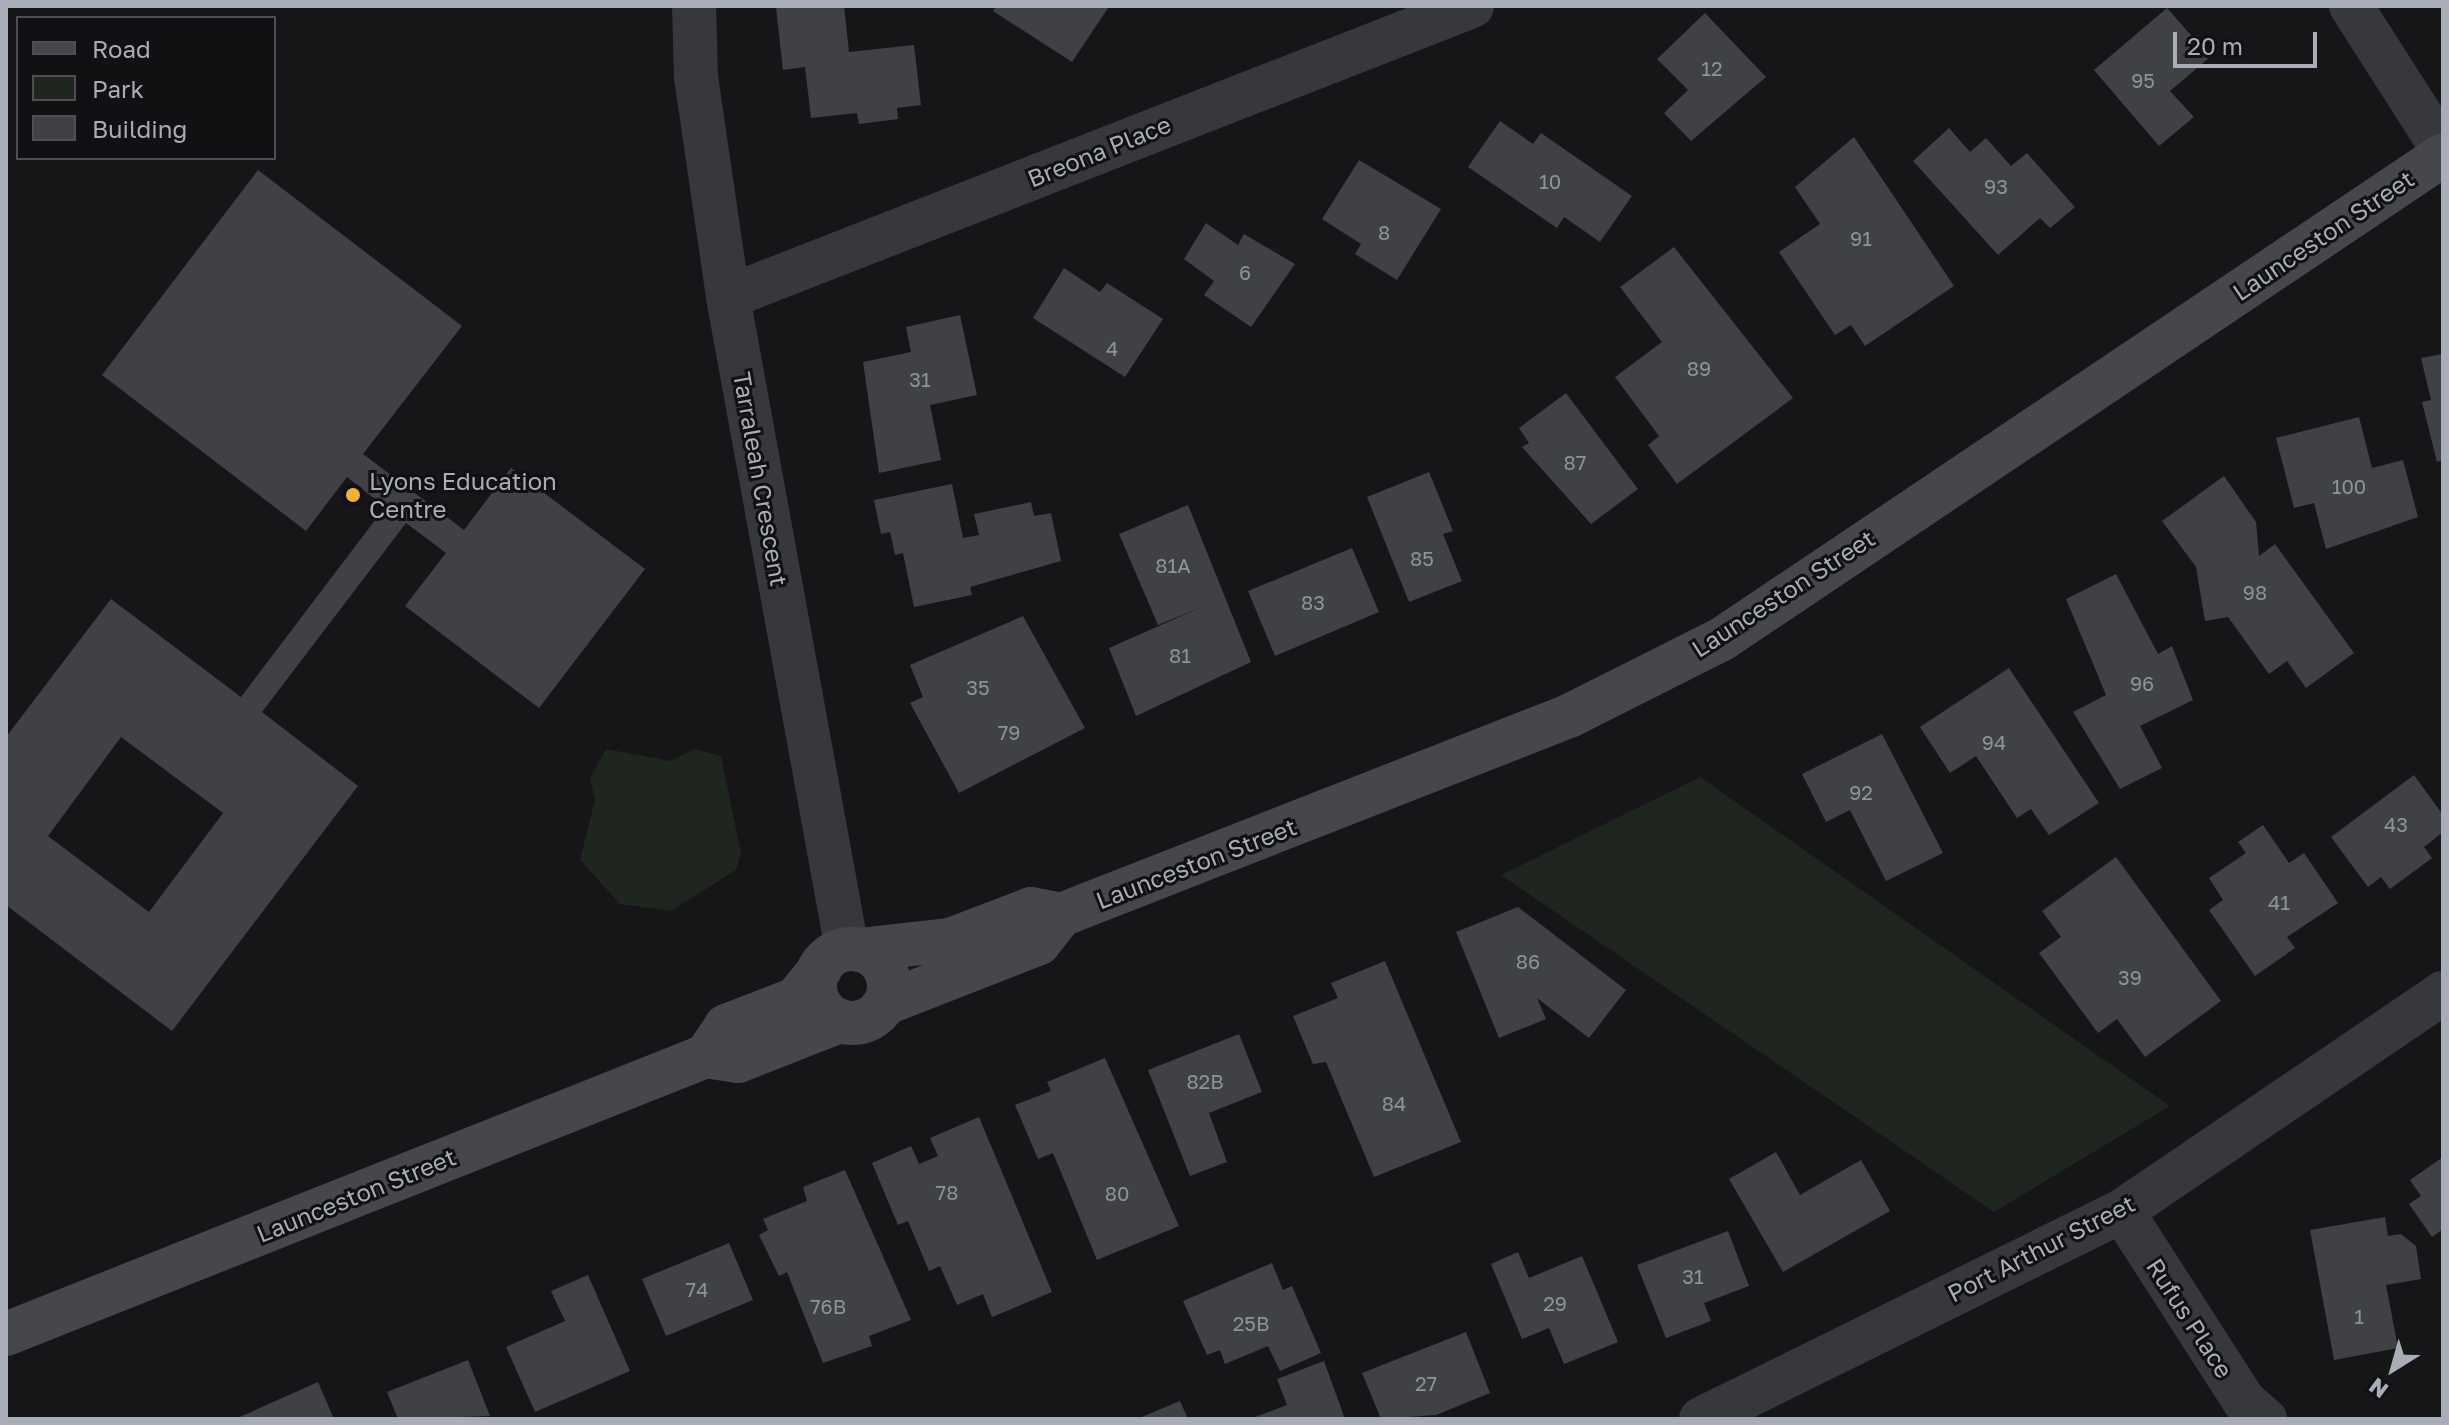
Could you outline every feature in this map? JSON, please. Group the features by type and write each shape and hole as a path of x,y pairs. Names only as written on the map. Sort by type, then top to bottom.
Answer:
{"main road":[{"name":"Launceston Street","path":"842,956 956,956 1039,943 1061,915 1509,741 1722,639 2443,152"},
{"path":"842,956 885,970 886,1003 861,1022 840,1021 816,993 842,956"},
{"path":"706,1056 726,1026 796,999 842,956"},
{"name":"Launceston Street","path":"886,1003 956,956"},
{"name":"Launceston Street","path":"6,1334 706,1056 738,1061 840,1021"}],"street":[{"name":"Tarraleah Crescent","path":"694,6 696,77 728,297 842,956"},
{"name":"Breona Place","path":"728,297 1472,6"},
{"path":"2351,6 2443,152"},
{"name":"Port Arthur Street","path":"1701,1419 2122,1211 2443,993"},
{"name":"Rufus Place","path":"2122,1211 2244,1401 2265,1419"}],"green space":[{"path":"606,749 670,761 695,749 721,756 741,853 736,870 671,911 620,904 580,860 595,800 590,779"},
{"path":"1700,777 2170,1106 1994,1212 1501,875"}],"building":[{"path":"844,6 849,52 914,45 921,105 897,108 898,119 859,124 857,113 811,118 805,67 783,70 776,8"},
{"path":"996,6 1108,8 1072,62 993,11"},
{"path":"2167,8 2210,57 2170,91 2194,117 2159,146 2094,70"},
{"path":"1705,13 1766,77 1691,141 1664,113 1688,90 1657,59"},
{"path":"1500,121 1533,144 1541,133 1632,196 1600,242 1564,217 1557,228 1468,167"},
{"path":"1949,128 1970,152 1986,138 2011,166 2027,153 2075,207 2050,228 2040,218 1998,255 1913,161"},
{"path":"1854,137 1954,286 1865,346 1851,325 1835,335 1779,252 1820,224 1795,187"},
{"path":"1359,160 1441,209 1397,280 1355,254 1361,244 1322,219"},
{"path":"258,170 462,326 363,454 464,530 511,468 645,569 539,708 405,606 446,553 406,523 262,712 358,786 172,1031 6,905 6,737 111,599 241,697 385,507 347,477 306,531 102,375","holes":["121,737 223,813 149,912 48,836"]},
{"path":"1206,223 1238,245 1244,234 1295,264 1251,327 1204,295 1214,281 1184,259"},
{"path":"1674,247 1793,398 1677,484 1648,445 1659,436 1615,377 1662,342 1620,287"},
{"path":"1064,268 1100,292 1107,283 1163,319 1125,377 1033,318"},
{"path":"960,315 977,395 930,405 941,460 879,473 863,362 911,352 906,327"},
{"path":"2443,354 2443,460 2437,462 2422,402 2431,400 2421,358"},
{"path":"1566,393 1638,489 1591,524 1522,447 1529,443 1519,428"},
{"path":"2359,417 2372,468 2403,460 2418,517 2326,549 2314,503 2294,508 2276,438"},
{"path":"1429,472 1453,531 1443,534 1462,581 1409,602 1367,497"},
{"path":"2224,476 2256,522 2259,556 2275,544 2354,653 2306,688 2287,661 2269,674 2228,617 2205,621 2196,567 2162,521"},
{"path":"952,484 963,538 979,535 974,514 1031,502 1034,516 1051,513 1061,561 970,587 972,595 914,607 903,553 895,555 890,532 881,534 874,500"},
{"path":"1188,505 1251,662 1136,716 1109,648 1204,606 1158,625 1119,534"},
{"path":"1352,548 1379,612 1275,656 1248,591"},
{"path":"2116,574 2158,654 2172,646 2193,700 2140,726 2162,768 2120,789 2073,712 2106,695 2066,599"},
{"path":"1023,616 1085,728 959,793 910,703 923,697 910,665"},
{"path":"2009,668 2099,803 2049,835 2031,809 2017,818 1976,756 1950,773 1920,727"},
{"path":"1882,734 1943,853 1886,881 1850,810 1826,822 1802,774"},
{"path":"2414,775 2443,815 2443,832 2424,847 2432,858 2390,889 2381,877 2368,887 2331,837"},
{"path":"2263,825 2289,863 2304,853 2338,903 2287,937 2295,948 2255,976 2209,910 2223,900 2209,878 2246,853 2238,842"},
{"path":"2116,857 2221,1001 2145,1057 2117,1019 2098,1033 2039,953 2061,937 2042,911"},
{"path":"1518,907 1626,990 1589,1038 1537,998 1546,1019 1499,1038 1456,932"},
{"path":"1385,961 1461,1142 1374,1177 1326,1062 1313,1064 1293,1016 1338,998 1331,983"},
{"path":"1239,1034 1262,1092 1209,1113 1227,1162 1190,1176 1148,1070"},
{"path":"1105,1058 1179,1226 1097,1260 1053,1153 1038,1159 1015,1105 1051,1091 1047,1082"},
{"path":"979,1117 1052,1292 992,1317 983,1294 957,1305 940,1266 929,1271 908,1221 898,1225 872,1163 911,1146 919,1164 938,1156 930,1138"},
{"path":"1776,1152 1800,1195 1861,1160 1890,1211 1783,1272 1729,1179"},
{"path":"2443,1157 2443,1229 2432,1237 2409,1204 2421,1196 2410,1180"},
{"path":"845,1170 911,1320 869,1336 872,1346 823,1363 787,1272 779,1276 759,1235 768,1230 763,1219 807,1201 803,1187"},
{"path":"2385,1217 2388,1236 2401,1234 2416,1246 2421,1279 2386,1285 2398,1348 2334,1360 2310,1230"},
{"path":"1728,1231 1749,1286 1704,1303 1711,1321 1666,1338 1637,1265"},
{"path":"729,1243 753,1300 666,1336 642,1279"},
{"path":"1518,1252 1529,1278 1582,1256 1618,1342 1564,1364 1549,1328 1522,1339 1491,1264"},
{"path":"1272,1263 1283,1290 1292,1286 1321,1353 1280,1371 1268,1346 1225,1364 1220,1350 1207,1355 1183,1301"},
{"path":"588,1275 630,1371 535,1412 506,1347 565,1321 551,1291"},
{"path":"1466,1332 1490,1393 1436,1415 1381,1419 1362,1373"},
{"path":"468,1360 490,1416 398,1419 387,1392"},
{"path":"1324,1361 1345,1419 1250,1419 1287,1405 1277,1379"},
{"path":"318,1382 334,1419 235,1419"},
{"path":"1180,1401 1188,1419 1137,1419"}],"place":[{"name":"Lyons Education Centre","path":"353,495"}]}
